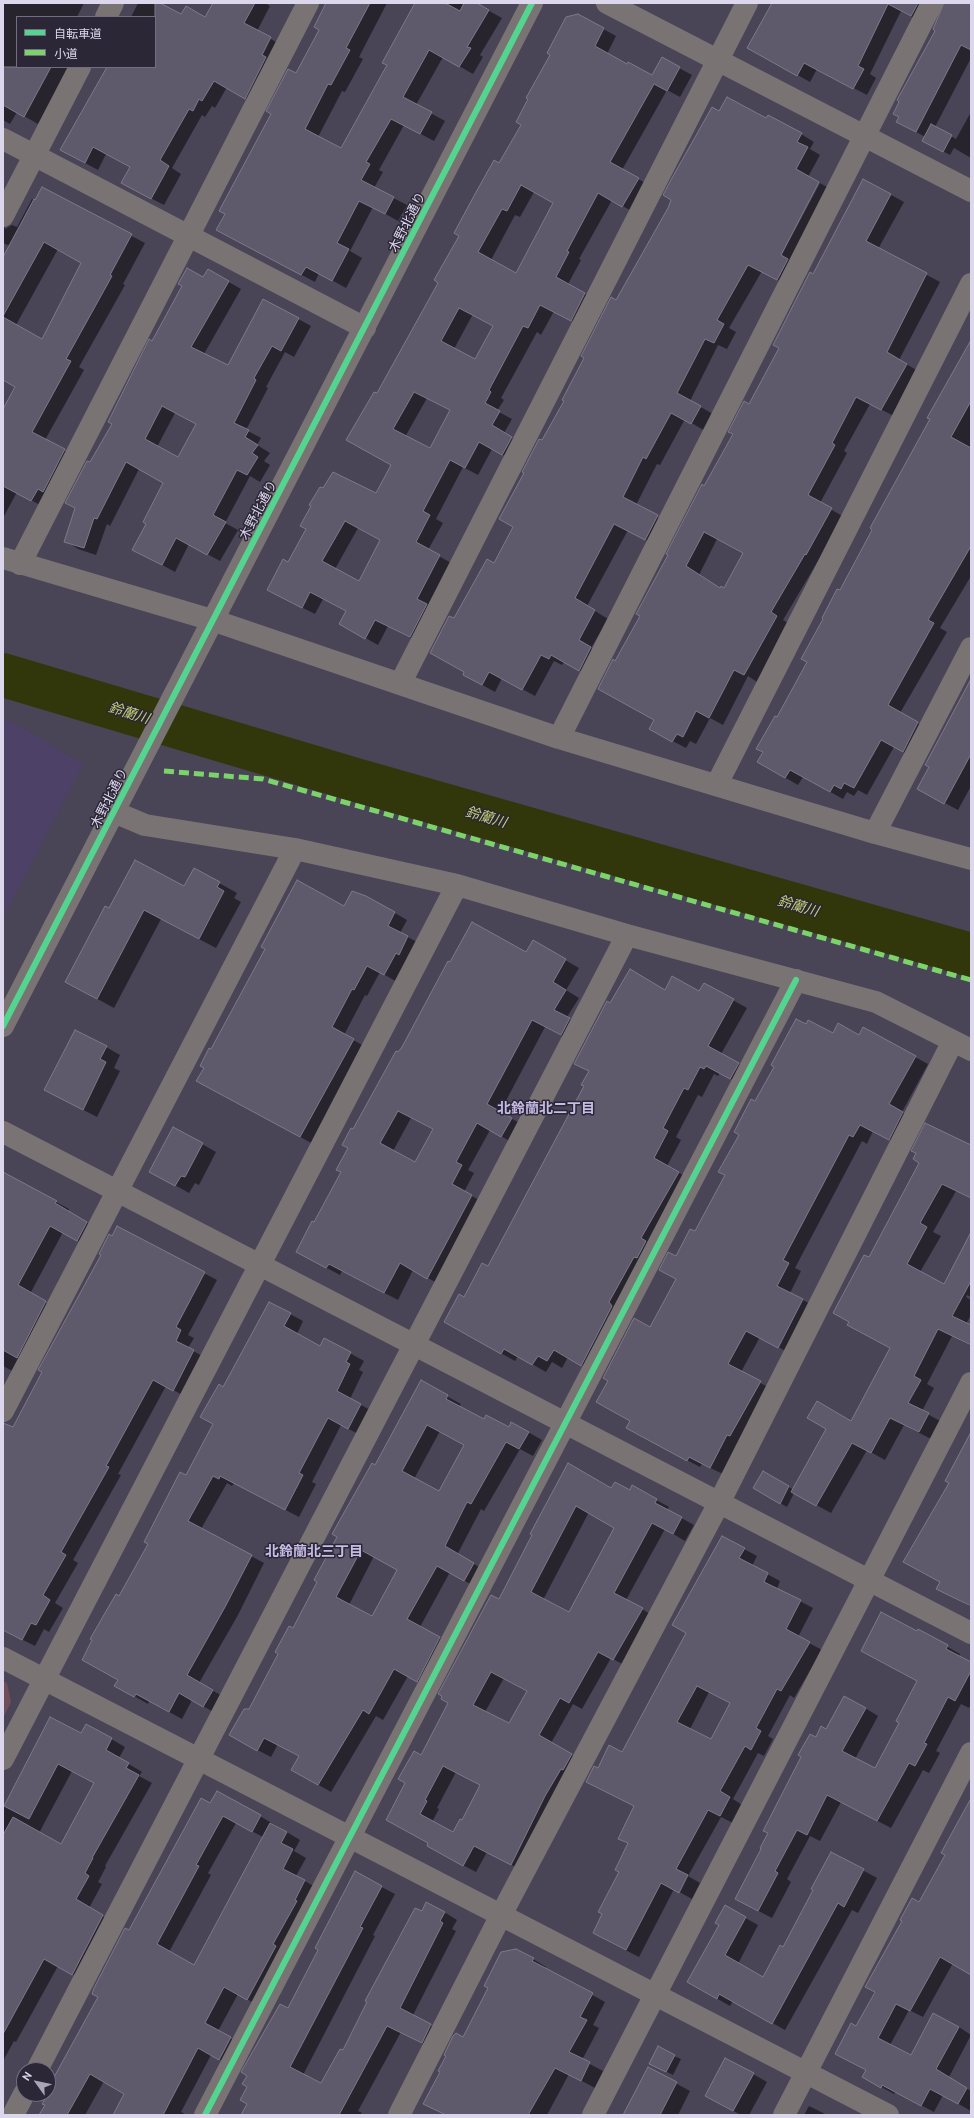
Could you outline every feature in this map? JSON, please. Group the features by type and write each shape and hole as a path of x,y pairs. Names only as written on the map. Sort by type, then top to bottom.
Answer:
{"street":[{"path":"106,16 113,3"},
{"path":"308,3 187,235 11,561 212,620 560,738 717,784 875,833 971,859"},
{"name":"木野北通り","path":"3,1026 145,752 182,677 365,328 532,3"},
{"path":"607,3 864,135 971,192"},
{"path":"400,684 747,3"},
{"path":"560,738 932,3"},
{"path":"3,216 79,68"},
{"path":"3,139 365,328"},
{"path":"717,784 971,284"},
{"path":"875,833 971,648"},
{"path":"114,812 145,825 295,849 457,885 627,935 876,1002 962,1046 501,1915 399,2115"},
{"path":"3,1411 295,849"},
{"path":"3,1759 457,885"},
{"path":"41,2062 627,935"},
{"path":"206,2115 796,980"},
{"path":"3,1132 971,1633"},
{"path":"593,2115 971,1383"},
{"path":"3,1658 888,2115"},
{"path":"784,2115 971,1753"},
{"path":"13,2115 20,2102"}],"shaded area":[{"path":"3,720 16,724 83,764 3,918"},
{"path":"3,1681 7,1683 11,1702 3,1718"}],"building":[{"path":"155,3 160,3 181,14 186,6 205,17 213,3 255,3 244,23 271,37 262,55 266,57 245,99 214,81 202,101 199,99 193,111 189,109 160,160 169,166 151,199 121,183 130,167 93,147 85,163 60,150 106,68 156,68"},
{"path":"326,3 370,3 346,48 350,50 331,85 328,84 305,129 341,148 387,65 382,63 415,3 445,3 460,11 464,3 477,3 489,10 467,47 471,48 459,67 429,50 403,97 432,112 420,134 391,119 366,162 370,164 361,180 394,197 385,214 359,201 337,243 349,249 332,281 306,267 301,275 216,230 225,214 219,211 271,114 266,111 288,69 296,73 319,30 314,27"},
{"path":"772,3 918,3 911,16 888,4 858,66 864,69 853,89 804,63 797,76 747,48"},
{"path":"944,3 971,3 971,50 961,45 916,132 896,122 899,117 893,114 899,102 897,100 935,31 933,29"},
{"path":"578,14 604,28 595,46 627,64 628,62 652,75 662,57 680,67 667,91 654,84 610,162 639,178 622,207 598,193 567,251 569,252 556,277 585,293 571,321 540,305 528,328 523,326 489,390 491,392 485,403 500,411 492,425 512,437 502,455 479,442 465,468 450,460 423,511 430,515 416,542 440,555 417,599 427,604 410,637 375,620 365,639 339,624 346,611 310,592 302,608 267,590 283,559 288,562 306,529 300,526 311,506 309,505 320,487 323,488 333,472 376,493 391,465 346,440 374,392 377,393 438,283 434,280 459,236 454,233 475,194 494,160 499,163 521,125 516,122 528,99 526,98 550,55 547,53 566,17","holes":["521,185 553,203 516,273 478,252 502,209 507,211","459,308 493,326 475,359 441,341","414,392 450,410 430,448 393,429","345,521 380,540 359,581 322,561"]},
{"path":"3,67 50,68 24,117 3,105"},
{"path":"727,97 766,118 768,115 802,133 797,142 808,147 796,169 819,182 781,255 788,259 777,280 748,265 717,320 724,324 714,343 705,339 677,393 701,406 691,424 671,413 646,459 643,457 623,497 658,515 645,540 614,524 575,598 595,610 579,640 591,647 579,671 551,655 549,659 541,655 522,690 489,672 482,685 463,675 464,672 430,653 449,616 454,618 487,559 494,563 513,527 499,519 524,473 522,472 539,439 542,440 564,401 562,400 584,358 581,356 611,297 616,300 668,208 671,200 663,195 672,178 712,107 719,111"},
{"path":"931,124 952,135 943,152 922,141"},
{"path":"863,179 891,194 866,241 927,273 887,352 907,364 881,410 856,397 832,443 835,445 808,495 832,508 806,555 805,554 771,612 777,616 744,675 734,670 709,718 696,711 683,737 677,734 672,742 649,729 654,720 598,689 613,659 615,661 640,616 636,614 668,555 666,554 702,484 704,486 733,434 728,432 744,401 749,404 779,348 773,345 810,272 813,274","holes":["704,532 743,553 724,588 721,586 720,588 686,566"]},
{"path":"42,187 132,234 110,275 112,276 66,359 71,361 32,432 65,449 43,492 38,489 31,501 3,486 3,409 15,387 3,380 3,317 42,339 81,263 44,242 3,316 3,257"},
{"path":"187,268 203,277 208,269 229,281 191,347 228,365 263,299 299,318 281,351 272,346 254,378 256,380 234,423 249,430 245,437 258,445 252,453 258,457 247,475 237,470 213,515 226,522 207,555 176,538 162,565 132,550 146,524 143,522 163,483 126,462 97,519 94,518 84,548 64,542 75,508 65,503 87,461 90,462 112,424 108,422 149,339 152,341 182,286 178,284","holes":["162,406 196,424 178,457 145,439"]},
{"path":"971,340 971,401 951,437 971,448 971,546 928,620 934,623 888,705 918,722 903,752 881,740 854,788 844,783 841,789 834,785 830,792 790,770 785,778 757,762 763,752 756,749 775,716 777,717 807,662 801,659 823,619 822,618 837,589 840,590 872,530 870,528 930,419 927,418"},
{"path":"971,679 971,754 944,804 917,789 929,767 925,765"},
{"path":"135,860 184,886 194,868 220,882 217,887 224,891 199,939 144,910 97,999 65,982 105,906 109,908"},
{"path":"297,880 344,906 352,891 366,896 395,912 388,926 408,936 399,955 396,953 384,975 367,966 354,990 352,989 332,1027 354,1039 300,1137 196,1081 204,1068 200,1066 209,1048 211,1049 265,949 261,947"},
{"path":"472,922 526,952 533,940 566,959 553,982 566,990 554,1010 570,1018 561,1035 532,1020 487,1104 512,1118 501,1137 477,1123 456,1162 462,1165 452,1184 472,1195 427,1279 400,1263 384,1293 329,1264 326,1268 296,1252 312,1221 314,1222 341,1172 336,1170 348,1148 342,1145 351,1128 353,1129 396,1051 398,1052 402,1047 448,961 450,962","holes":["398,1111 433,1129 415,1162 380,1143"]},
{"path":"630,969 665,990 672,976 699,991 704,983 734,999 708,1046 739,1063 730,1079 706,1066 704,1069 700,1067 688,1090 684,1088 663,1128 668,1131 654,1158 679,1172 641,1238 646,1241 637,1258 634,1257 609,1302 612,1306 581,1366 554,1350 547,1361 538,1356 532,1365 504,1349 501,1354 444,1322 459,1294 464,1297 482,1263 488,1266 584,1086 581,1085 589,1071 574,1064 607,1001 610,1003"},
{"path":"796,1019 806,1024 808,1020 833,1033 838,1023 859,1035 863,1027 916,1056 889,1104 903,1112 889,1140 860,1125 853,1137 849,1135 783,1260 789,1263 777,1286 803,1299 778,1348 746,1331 728,1364 761,1381 730,1436 727,1435 710,1468 689,1457 687,1461 626,1428 630,1421 596,1402 608,1381 603,1378 634,1318 650,1327 676,1279 659,1270 668,1252 676,1256 690,1229 695,1231 725,1175 718,1172 739,1135 734,1132 751,1099 755,1101 774,1067 771,1065"},
{"path":"75,1030 107,1046 100,1059 106,1062 83,1110 44,1090"},
{"path":"925,1123 971,1145 971,1198 942,1184 920,1223 927,1227 907,1264 944,1284 971,1232 971,1281 952,1316 971,1325 971,1345 938,1329 914,1376 921,1380 908,1403 929,1413 919,1432 890,1418 871,1453 852,1443 816,1506 791,1492 826,1429 807,1418 817,1401 851,1421 890,1348 847,1325 849,1322 833,1313 864,1255 869,1257 919,1163 913,1159 916,1153 911,1151"},
{"path":"173,1127 203,1143 185,1177 181,1176 175,1186 149,1172"},
{"path":"3,1172 57,1201 55,1203 87,1222 77,1241 50,1226 18,1285 46,1301 17,1358 3,1350"},
{"path":"117,1226 205,1272 176,1327 181,1330 176,1341 194,1350 173,1391 153,1380 106,1466 109,1467 61,1552 66,1555 43,1595 50,1600 36,1625 31,1623 22,1640 3,1630 3,1423 13,1427 42,1372 38,1370 101,1255 99,1254 109,1234 112,1236"},
{"path":"269,1302 291,1313 284,1326 320,1346 324,1338 351,1352 346,1362 350,1364 337,1391 361,1404 348,1429 328,1418 299,1473 303,1475 285,1510 220,1476 219,1479 213,1476 188,1521 252,1555 187,1675 213,1690 203,1707 179,1693 169,1712 136,1694 134,1697 114,1686 118,1680 82,1660 92,1640 90,1639 116,1594 119,1596 148,1544 144,1542 180,1472 186,1475 213,1424 200,1417 219,1384 223,1387"},
{"path":"421,1380 448,1395 446,1399 484,1419 486,1415 509,1427 511,1422 529,1432 519,1449 506,1442 471,1504 467,1502 445,1546 474,1563 464,1581 437,1566 407,1619 440,1637 417,1682 394,1669 369,1714 363,1710 318,1785 291,1770 299,1756 264,1738 257,1751 229,1735 244,1709 249,1709 278,1654 275,1652 289,1626 293,1628 317,1582 314,1580 337,1537 332,1534 372,1463 375,1465","holes":["427,1425 464,1445 439,1491 402,1471","361,1550 397,1570 372,1616 336,1597"]},
{"path":"971,1432 971,1606 936,1589 940,1582 903,1562 949,1483 945,1481"},
{"path":"568,1463 611,1488 615,1482 630,1490 632,1485 657,1499 655,1503 682,1517 673,1534 652,1523 614,1593 643,1608 613,1660 598,1652 569,1703 560,1698 539,1735 572,1754 545,1796 511,1865 474,1846 463,1866 427,1846 428,1843 386,1820 405,1783 398,1779 414,1751 421,1755 448,1703 441,1699 442,1696 438,1694 491,1595 499,1599 532,1535 530,1534","holes":["576,1506 614,1528 569,1612 531,1592","491,1672 527,1691 509,1723 473,1705","443,1766 480,1785 462,1820 460,1819 453,1832 420,1814 427,1801 425,1800"]},
{"path":"763,1471 789,1486 780,1504 753,1488"},
{"path":"722,1536 745,1548 739,1558 768,1573 764,1582 801,1600 786,1629 810,1642 781,1691 777,1689 756,1728 761,1731 751,1750 745,1746 720,1791 730,1797 720,1816 708,1810 676,1869 688,1875 679,1893 661,1883 626,1950 593,1933 602,1914 598,1912 619,1872 615,1870 628,1843 618,1839 634,1806 586,1782 594,1766 598,1768 609,1745 622,1752 686,1633 672,1625","holes":["697,1686 730,1703 711,1739 677,1722"]},
{"path":"881,1612 948,1645 946,1649 971,1662 971,1671 955,1701 948,1697 924,1743 927,1744 915,1766 909,1763 877,1821 827,1795 807,1835 797,1830 775,1871 778,1873 758,1911 735,1899 761,1849 760,1848 768,1833 763,1831 801,1757 798,1755 810,1734 816,1737 821,1726 826,1729 844,1696 866,1708 842,1751 875,1768 899,1723 896,1721 917,1681 861,1651"},
{"path":"50,1717 81,1733 86,1724 112,1738 106,1750 129,1763 126,1768 139,1775 92,1858 85,1873 89,1876 76,1899 103,1915 72,1975 44,1959 3,2034 3,1835 13,1817 61,1844 94,1783 58,1764 29,1819 4,1806"},
{"path":"217,1791 261,1815 252,1832 223,1816 196,1865 199,1866 157,1944 194,1965 270,1823 287,1832 281,1843 293,1849 283,1869 305,1880 295,1900 297,1901 273,1944 276,1946 247,2000 224,1987 205,2023 231,2037 219,2060 198,2048 163,2115 113,2115 124,2094 90,2074 67,2115 39,2115 45,2105 42,2104 43,2102 56,2102 56,2073 98,1997 92,1994 94,1988 125,1928 129,1930 201,1798 210,1803"},
{"path":"971,1798 971,1975 940,1957 910,2011 896,2004 878,2038 911,2055 933,2013 959,2027 936,2069 967,2088 958,2104 930,2089 921,2106 882,2085 881,2088 862,2077 866,2070 835,2054 851,2023 856,2026 875,1992 865,1987 902,1921 900,1920 912,1898 919,1902 945,1855 941,1853"},
{"path":"831,1852 864,1869 844,1907 838,1903 772,2024 719,1994 717,1999 687,1982 719,1925 715,1923 725,1905 746,1917 725,1955 763,1977 780,1945 783,1947"},
{"path":"355,1871 382,1886 360,1927 363,1928 290,2067 321,2083 340,2049 343,2050 367,2002 365,2001 415,1908 422,1911 426,1902 445,1912 440,1921 443,1923 400,2008 431,2024 422,2043 387,2026 339,2115 241,2115 247,2104 240,2100 247,2087 242,2084 247,2076 241,2072 280,2004 288,2008 318,1950 315,1948"},
{"path":"516,1949 534,1958 532,1961 593,1993 580,2017 587,2020 569,2052 590,2062 581,2081 555,2068 528,2115 446,2115 423,2104 440,2072 438,2071 446,2056 444,2055 453,2036 456,2033 463,2037 488,1988 484,1986 501,1952"},
{"path":"658,2046 675,2055 666,2072 649,2064"},
{"path":"725,2058 754,2073 733,2111 705,2096"},
{"path":"648,2067 677,2082 660,2115 623,2115"}],"waterway":[{"name":"鈴蘭川","path":"3,675 356,780 971,955"}],"marked path":[{"path":"164,771 263,779 971,980"}],"cycle path":[{"path":"3,1026 532,3"},
{"path":"205,2115 796,980"}],"district":[{"name":"北鈴蘭北二丁目","path":"546,1108"},
{"name":"北鈴蘭北三丁目","path":"314,1551"}]}
